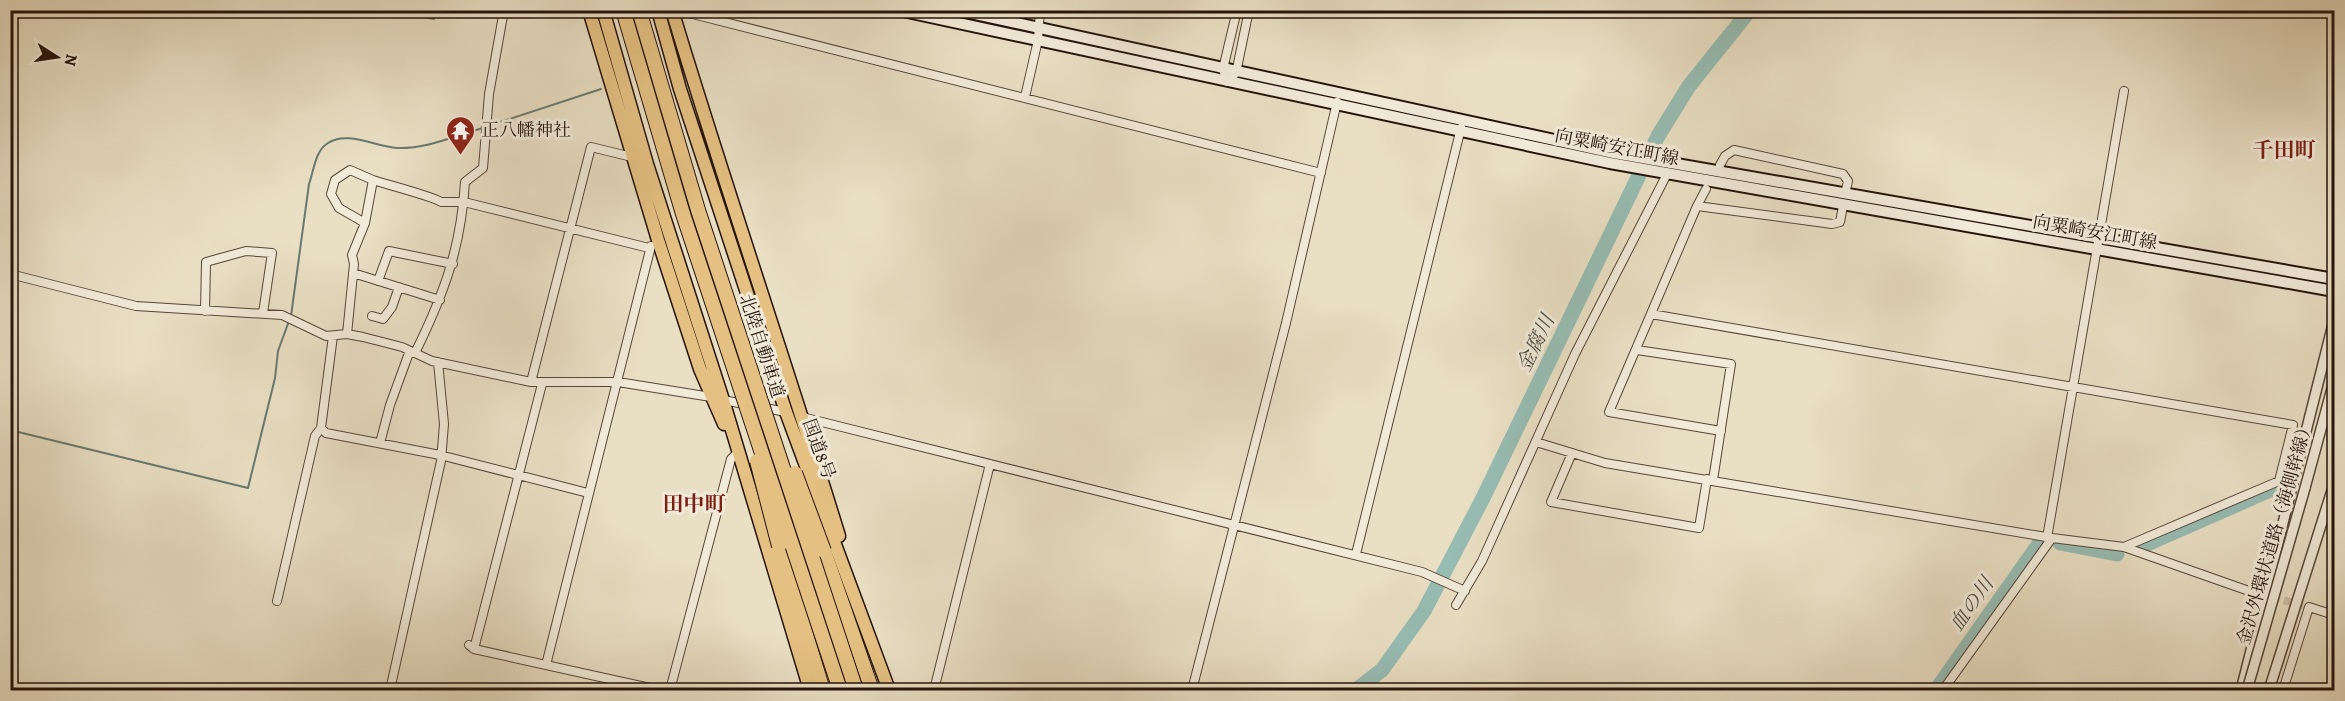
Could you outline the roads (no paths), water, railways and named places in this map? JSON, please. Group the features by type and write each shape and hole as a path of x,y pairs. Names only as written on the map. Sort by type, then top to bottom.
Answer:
{"highway":[{"path":"589,10 632,157 653,244 738,452 810,690"},
{"path":"603,10 717,398"},
{"name":"北陸自動車道","path":"623,10 704,278 840,690"},
{"name":"北陸自動車道","path":"639,10 698,210 856,690"},
{"name":"国道8号","path":"658,10 696,140 786,412 889,690"},
{"path":"672,10 723,179 802,417 855,597"},
{"path":"704,278 779,546 824,690"},
{"path":"734,318 801,490 870,684"}],"main road":[{"name":"向粟崎安江町線","path":"898,10 1336,106 1462,127 1843,206 2334,279"},
{"name":"向粟崎安江町線","path":"957,10 1338,94 1462,127"},
{"name":"向粟崎安江町線","path":"1670,169 1845,194 2334,291"}],"street":[{"path":"415,353 440,300 459,245 465,182 483,168 485,127 504,10"},
{"path":"677,10 1321,173"},
{"path":"1025,97 1038,40 1040,10"},
{"path":"1227,82 1223,69 1237,10"},
{"path":"1227,82 1236,72 1249,10"},
{"path":"1943,690 2050,538 2073,387 2124,92"},
{"path":"1192,690 1321,173 1338,94"},
{"path":"1356,554 1462,127"},
{"path":"531,382 591,147 632,157"},
{"path":"1720,165 1725,156 1734,150 1843,174 1848,181 1845,194"},
{"path":"1456,605 1536,442 1575,354 1670,169"},
{"path":"365,223 339,208 332,194 335,180 350,170 411,193 436,197 441,202 464,202 570,228 653,244 588,493 546,666"},
{"path":"347,333 353,273 352,255 365,223 373,180"},
{"path":"1706,189 1609,412 1721,431"},
{"path":"1697,206 1832,224 1840,222 1843,206"},
{"path":"204,311 206,262 246,251 272,253 263,314"},
{"path":"378,281 389,251 453,264"},
{"path":"353,273 440,300"},
{"path":"10,274 136,306 263,314 288,318 333,336 347,333 402,347 438,362 542,384 618,382 786,412"},
{"path":"372,316 383,318 392,307 399,287"},
{"path":"1652,314 2293,425 2279,481 2124,548"},
{"path":"2241,690 2334,320"},
{"path":"278,601 315,436 321,428 333,336"},
{"path":"1572,453 1551,502 1700,528 1721,431 1731,364 1636,350"},
{"path":"380,443 390,405 409,353 415,353"},
{"path":"390,690 440,455 444,424 438,362"},
{"name":"金沢外環状道路（海側幹線）","path":"2247,690 2334,381"},
{"path":"542,384 472,647 546,666 659,690"},
{"path":"802,417 1356,554 1422,572 1463,591"},
{"path":"321,428 326,432 440,455 588,493"},
{"path":"1536,442 1605,463 2050,538 2124,548 2249,591"},
{"path":"670,690 730,459 738,452"},
{"path":"934,690 990,464"},
{"path":"2269,690 2291,627 2334,484"},
{"path":"2283,690 2308,607 2334,615"}],"waterway":[{"path":"387,10 434,19"},
{"name":"金腐川","path":"1356,690 1382,670 1424,611 1483,498 1658,136 1689,86 1750,10"},
{"path":"488,126 601,89"},
{"path":"291,316 309,184 318,156 324,146 336,139 344,138 389,147 408,148 430,144 483,128"},
{"path":"10,430 248,488 275,378 278,351 289,321"},
{"name":"血の川","path":"2145,545 2286,483"},
{"name":"血の川","path":"1936,690 2041,541"},
{"name":"血の川","path":"2060,543 2117,554"}],"tunnel":[{"path":"2249,591 2309,607"}],"place":[{"name":"正八幡神社","path":"460,156"}],"district":[{"name":"千田町","path":"2284,150"},
{"name":"田中町","path":"694,504"}]}
